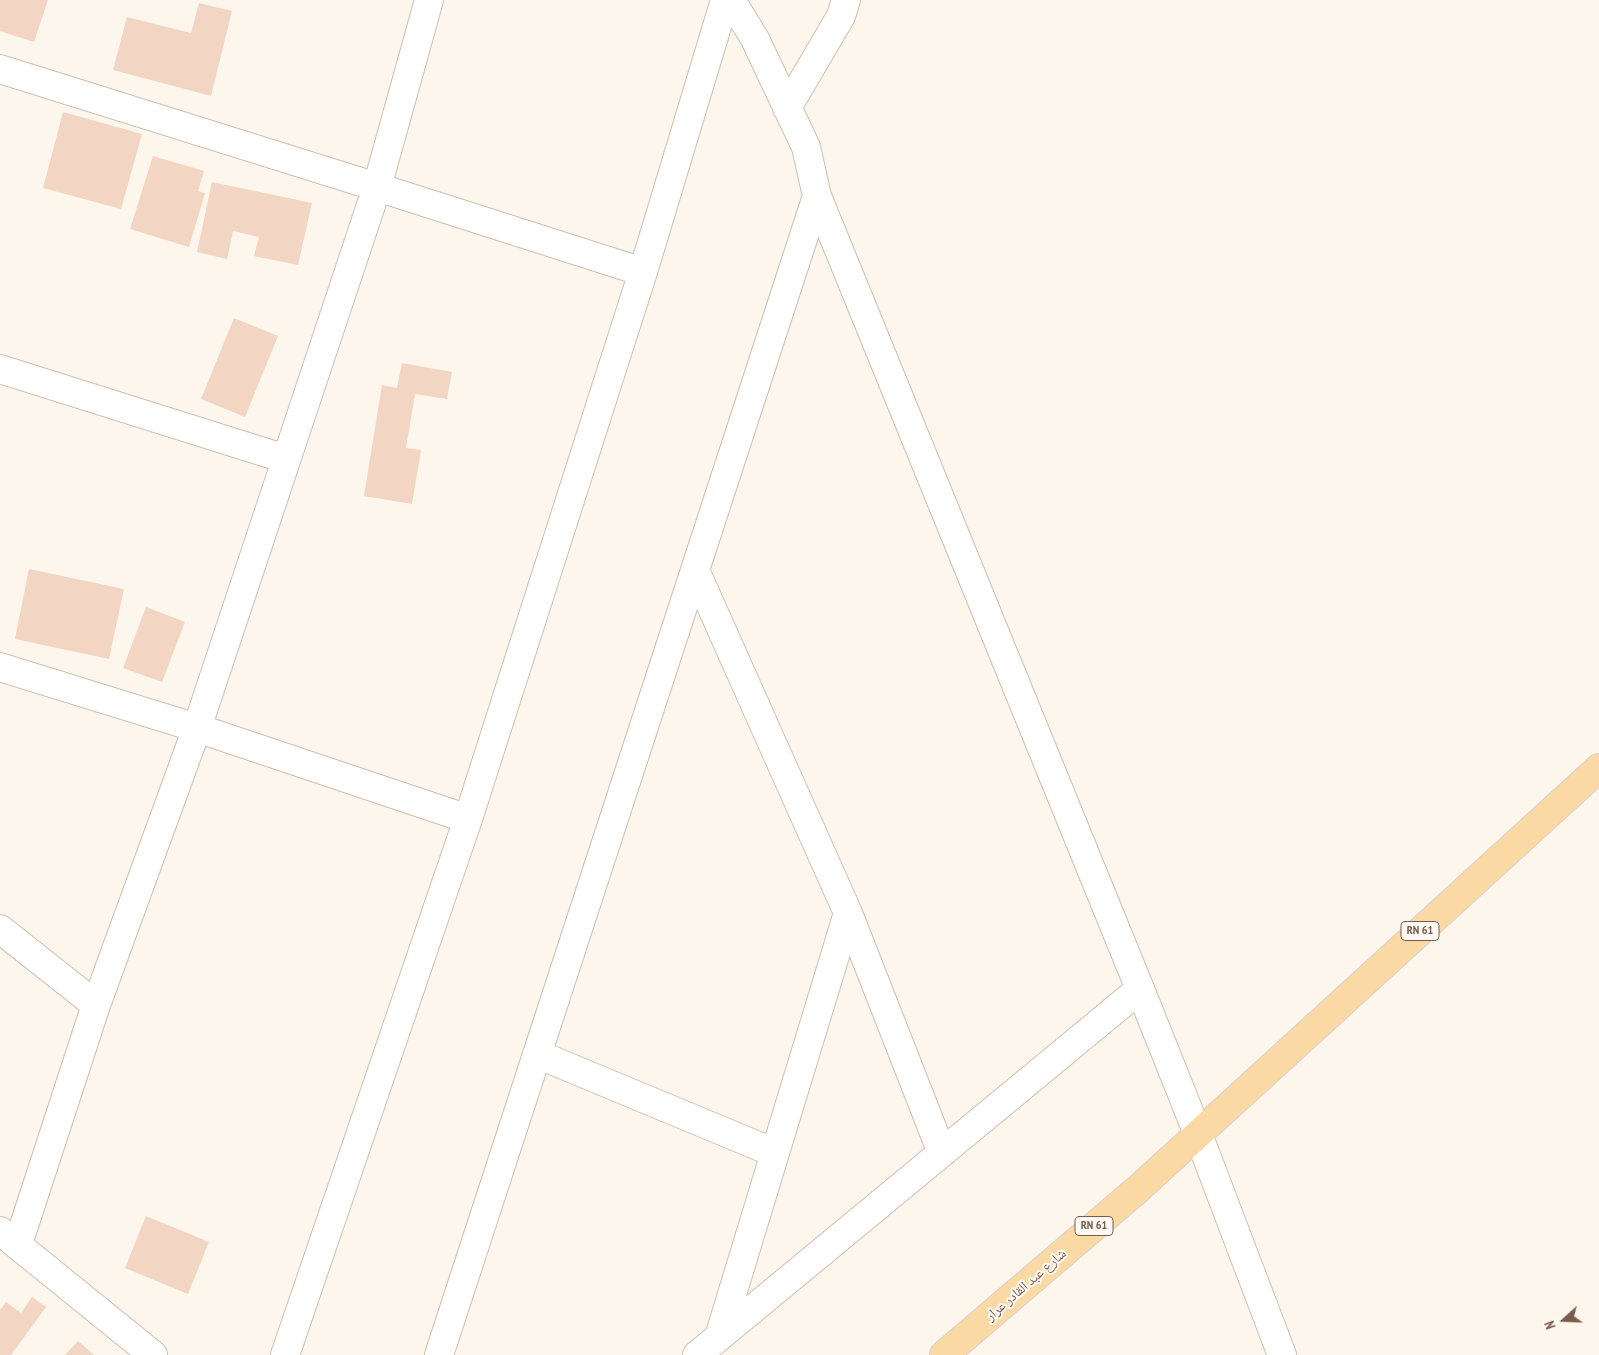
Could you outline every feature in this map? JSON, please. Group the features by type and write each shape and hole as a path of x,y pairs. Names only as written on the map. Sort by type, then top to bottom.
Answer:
{"main road":[{"name":"شارع عبد القادر عرار","path":"944,1355 1138,1189 1599,768"}],"street":[{"path":"153,1355 9,1237 96,1005 196,728 377,187 429,0"},
{"path":"285,1355 468,819 643,272 725,0"},
{"path":"731,0 755,39 806,148 817,196 1140,989 1198,1134 1282,1355"},
{"path":"787,108 840,16 846,0"},
{"path":"0,69 643,272"},
{"path":"439,1355 817,196"},
{"path":"0,369 286,459"},
{"path":"695,570 848,913 942,1153"},
{"path":"0,667 196,728 468,819"},
{"path":"719,1337 848,913"},
{"path":"0,929 96,1005"},
{"path":"697,1355 1140,989"},
{"path":"537,1054 775,1153"}],"building":[{"path":"0,0 48,0 34,42 0,31"},
{"path":"199,3 232,11 211,96 113,70 127,17 191,33"},
{"path":"63,112 142,134 121,209 43,188"},
{"path":"153,156 204,171 198,191 205,193 189,247 130,229"},
{"path":"212,182 312,203 298,265 254,256 259,237 233,231 227,259 197,252"},
{"path":"234,318 278,336 245,417 201,399"},
{"path":"402,363 452,372 447,399 415,394 406,448 421,450 412,504 364,496 382,385 397,388"},
{"path":"29,569 124,589 109,659 15,639"},
{"path":"146,607 185,622 162,682 123,668"},
{"path":"146,1216 209,1242 188,1294 125,1268"},
{"path":"32,1297 46,1307 11,1355 0,1355 0,1310 6,1302 21,1313"},
{"path":"78,1341 94,1355 65,1355"}]}
